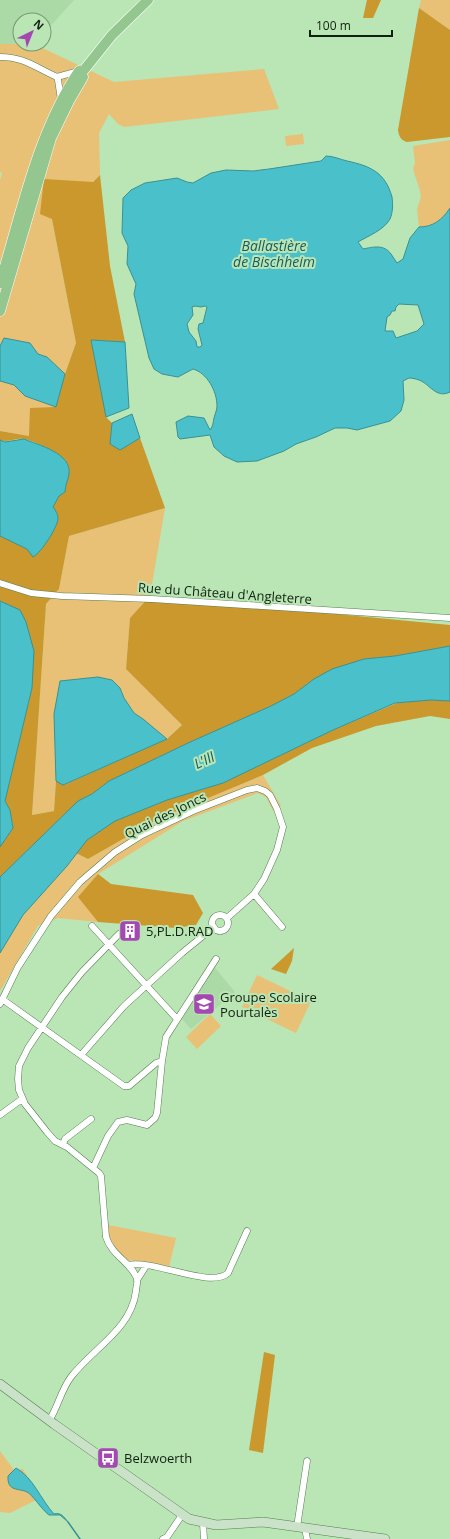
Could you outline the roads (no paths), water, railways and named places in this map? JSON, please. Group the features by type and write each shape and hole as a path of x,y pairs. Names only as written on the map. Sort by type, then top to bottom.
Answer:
{"main road":[{"path":"0,283 35,167 49,126 62,100 85,74 82,70 112,35 148,0"},
{"path":"0,311 52,138 73,87"},
{"path":"0,1384 49,1421 182,1515 204,1523 216,1525 263,1522 385,1539"}],"street":[{"path":"0,57 34,64 73,87"},
{"path":"58,78 82,70"},
{"path":"58,78 62,100"},
{"name":"Rue du Château d'Angleterre","path":"0,583 32,593 62,596 450,618"},
{"name":"Quai des Joncs","path":"1,1002 18,967 51,916 80,882 115,852 142,836 193,811 247,790 257,788 270,795 277,809 283,827 277,850 269,868 254,894"},
{"path":"227,918 254,894 282,927"},
{"path":"214,927 213,920 216,916 220,915 227,918"},
{"path":"214,927 220,930 225,929 228,923 227,918"},
{"path":"92,926 177,1019"},
{"path":"81,1055 124,1006 182,953 214,927"},
{"path":"49,1421 57,1407 64,1389 72,1376 121,1326 128,1316 135,1301 137,1280 134,1272 128,1264 115,1253 108,1244 106,1237 101,1176 62,1144 55,1141 47,1132 22,1098 18,1078 19,1066 28,1048 62,997 82,972 119,934"},
{"path":"93,1168 108,1136 118,1122 127,1120 147,1125 155,1118 159,1104 162,1061 166,1037 216,958"},
{"path":"1,1002 42,1028 124,1086 129,1086 156,1063 162,1061"},
{"path":"0,1116 22,1098"},
{"path":"62,1144 91,1118"},
{"path":"128,1264 133,1263 153,1266 211,1279 224,1277 228,1273 247,1231"},
{"path":"137,1280 146,1266"},
{"path":"307,1461 301,1528 307,1539"},
{"path":"163,1539 167,1537 182,1515"},
{"path":"204,1523 204,1539"}],"water":[{"name":"Ballastière de Bischheim","path":"326,156 334,157 363,165 381,176 389,188 392,197 392,214 387,223 380,230 358,242 363,249 382,247 391,254 397,263 403,259 410,238 419,227 429,226 437,222 450,208 450,392 441,394 417,379 409,378 403,381 404,400 401,411 390,421 357,430 335,428 296,444 284,451 257,461 237,462 224,456 214,447 210,435 180,439 178,437 176,422 188,416 204,418 210,430 217,408 217,400 210,383 203,374 198,371 193,369 178,377 162,374 154,369 149,358 134,294 136,284 127,264 128,246 122,233 123,198 131,190 145,183 177,178 193,183 211,173 226,170 253,171 321,161","holes":["399,304 418,305 424,324 417,331 396,338 393,331 385,331 387,317 392,311 395,311","192,307 207,307 203,323 199,324 198,329 202,345 200,347 197,347 196,341 189,332 187,324 193,315"]},
{"path":"4,338 30,343 38,354 47,357 65,374 56,407 25,396 14,385 0,381 0,346"},
{"path":"91,340 125,342 129,408 106,417"},
{"path":"132,414 140,438 120,450 110,444 112,423"},
{"path":"24,439 45,447 60,455 69,467 65,492 59,496 53,507 58,516 57,523 44,546 33,557 27,549 0,536 0,440 5,442"},
{"path":"0,601 20,610 26,622 34,651 32,688 5,801 10,810 13,828 0,847"},
{"name":"L'Ill","path":"450,646 450,701 431,700 395,703 333,730 223,783 167,800 115,821 87,840 67,866 23,915 0,953 0,877 78,801 92,794 109,781 188,743 271,706 294,694 314,679 332,669 364,659 395,656"},
{"path":"98,677 112,680 120,688 124,698 134,713 167,739 63,785 56,781 54,714 60,681"},
{"path":"16,1468 32,1483 54,1514 60,1514 68,1522 60,1515 49,1515 29,1493 9,1485 8,1476"}],"waterway":[{"path":"68,1522 80,1539"}],"place":[{"name":"5,PL.D.RAD","path":"130,931"},
{"name":"Groupe Scolaire Pourtalès","path":"204,1004"},
{"name":"Belzwoerth","path":"108,1458"}]}
